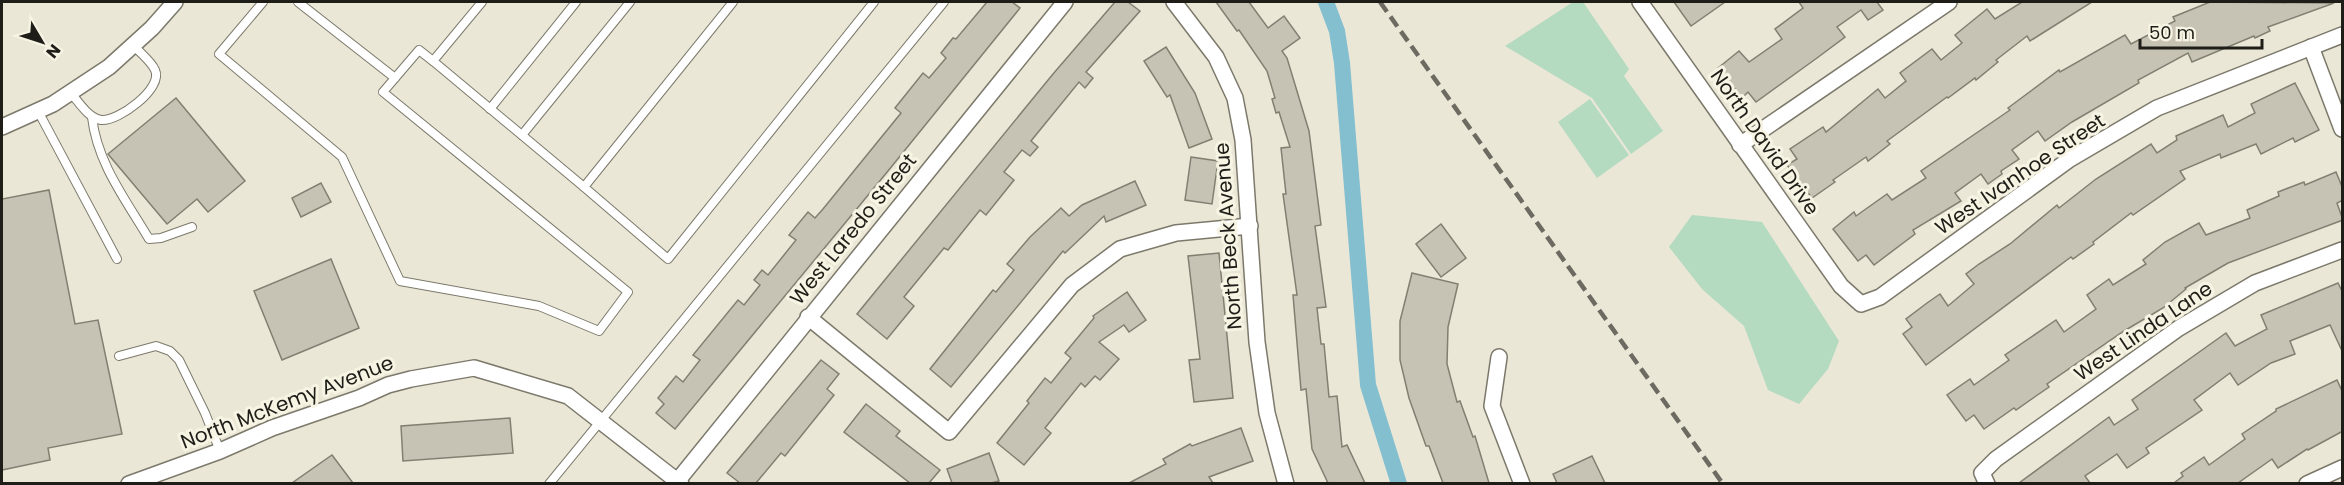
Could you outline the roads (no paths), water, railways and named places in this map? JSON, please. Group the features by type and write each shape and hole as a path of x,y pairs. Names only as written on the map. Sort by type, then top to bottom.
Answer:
{"street":[{"path":"2,127 53,104 109,66 152,28 175,2"},
{"name":"West Laredo Street","path":"678,483 808,317 1065,2"},
{"name":"North Beck Avenue","path":"1174,2 1216,57 1235,98 1244,140 1259,354 1267,413 1286,483"},
{"name":"North David Drive","path":"1640,2 1841,286 1861,304"},
{"path":"1740,145 1949,2"},
{"name":"West Ivanhoe Street","path":"1861,304 1880,297 2070,159 2157,108 2343,35"},
{"path":"2311,47 2343,129"},
{"path":"808,317 950,432 1072,285 1120,249 1176,233 1250,226"},
{"name":"West Linda Lane","path":"1984,478 1996,459 2179,328 2255,284 2343,250"},
{"path":"1499,357 1492,406 1522,483"},
{"name":"North McKemy Avenue","path":"129,483 220,451 272,428 359,398 388,385 474,368 568,396 678,483"},
{"path":"2307,483 2343,468"}],"lane":[{"path":"263,2 219,54 342,157 400,281 539,306 599,331 628,292 383,92 418,50 668,259 874,2"},
{"path":"298,2 395,78"},
{"path":"433,61 482,2"},
{"path":"490,109 576,2"},
{"path":"522,135 630,2"},
{"path":"584,187 733,2"},
{"path":"549,483 944,2"},
{"path":"70,92 92,117 102,120 110,119 141,99 156,78 155,70 133,45"},
{"path":"38,111 117,259"},
{"path":"92,117 94,136 104,164 149,239 161,238 192,227"},
{"path":"119,356 156,346 170,351 179,360 205,413 220,451"}],"waterway":[{"path":"1326,2 1337,31 1342,63 1368,385 1399,484"}],"railway":[{"path":"1380,2 1723,484"}]}
